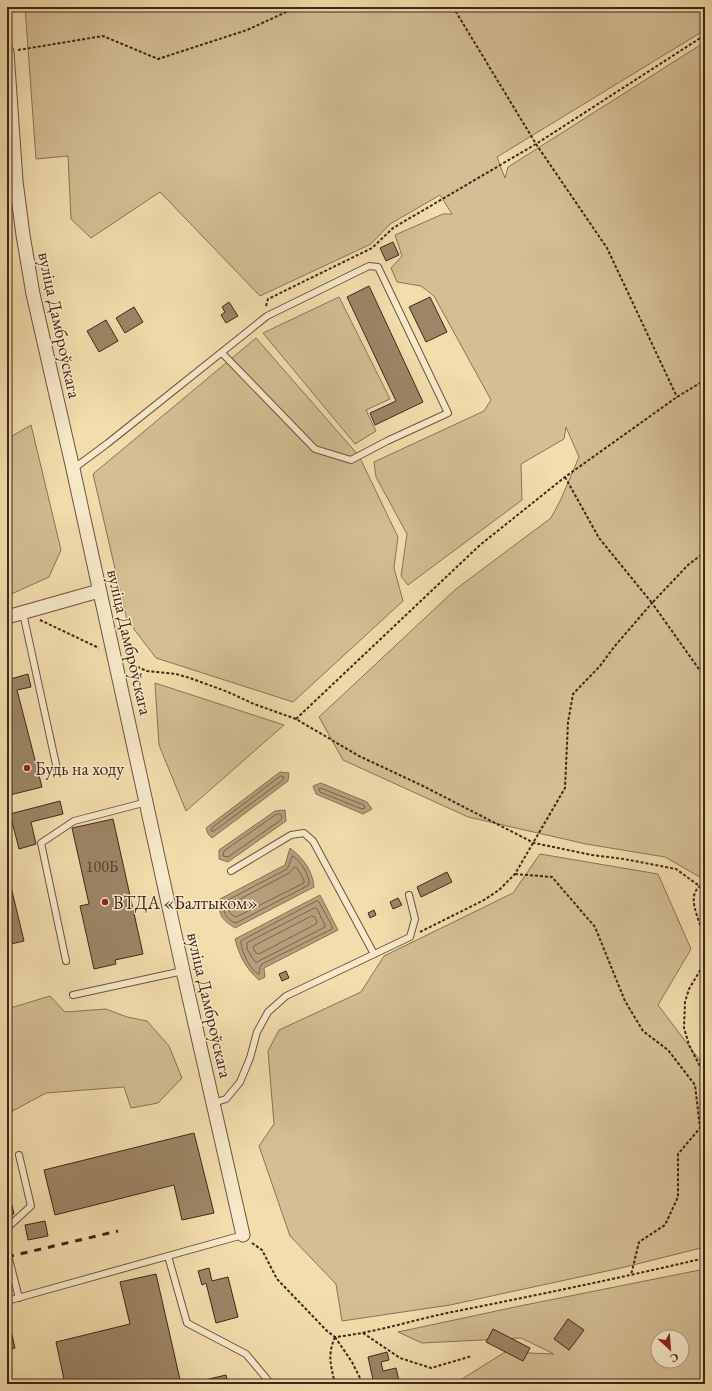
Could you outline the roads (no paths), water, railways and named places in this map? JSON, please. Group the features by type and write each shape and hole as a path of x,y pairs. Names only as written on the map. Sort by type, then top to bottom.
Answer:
{"street":[{"name":"вуліца Дамброўскага","path":"7,52 12,181 33,294 99,591 115,655 183,971 243,1235"},
{"path":"7,617 99,591"}],"lane":[{"path":"73,469 108,443 267,316 369,266 378,267 448,413 351,460 316,449 222,352"},
{"path":"23,612 56,769"},
{"path":"66,961 41,843 74,821 147,802"},
{"path":"231,871 291,835 304,833 313,841 374,954"},
{"path":"213,1103 226,1099 240,1082 250,1058 257,1032 268,1012 286,996 410,937 415,919 410,895"},
{"path":"73,995 183,971"},
{"path":"7,1228 31,1206 19,1155"},
{"path":"7,1301 243,1235"},
{"path":"7,1251 19,1298"},
{"path":"168,1256 187,1323 246,1354 271,1384"}],"water":[{"path":"280,772 289,773 288,781 212,838 208,834 206,828"},
{"path":"321,783 367,802 372,809 363,814 316,794 313,786"},
{"path":"285,810 286,821 228,862 219,859 219,850 275,811"},
{"path":"290,848 306,865 311,875 314,887 235,928 226,922 220,913 220,899 285,865"},
{"path":"320,895 338,930 264,968 265,977 259,980 250,971 244,961 235,939"}],"railway":[{"path":"7,1257 118,1231"}],"place":[{"name":"Будь на ходу","path":"27,768"},
{"name":"ВТДА «Балтыком»","path":"105,902"}]}
